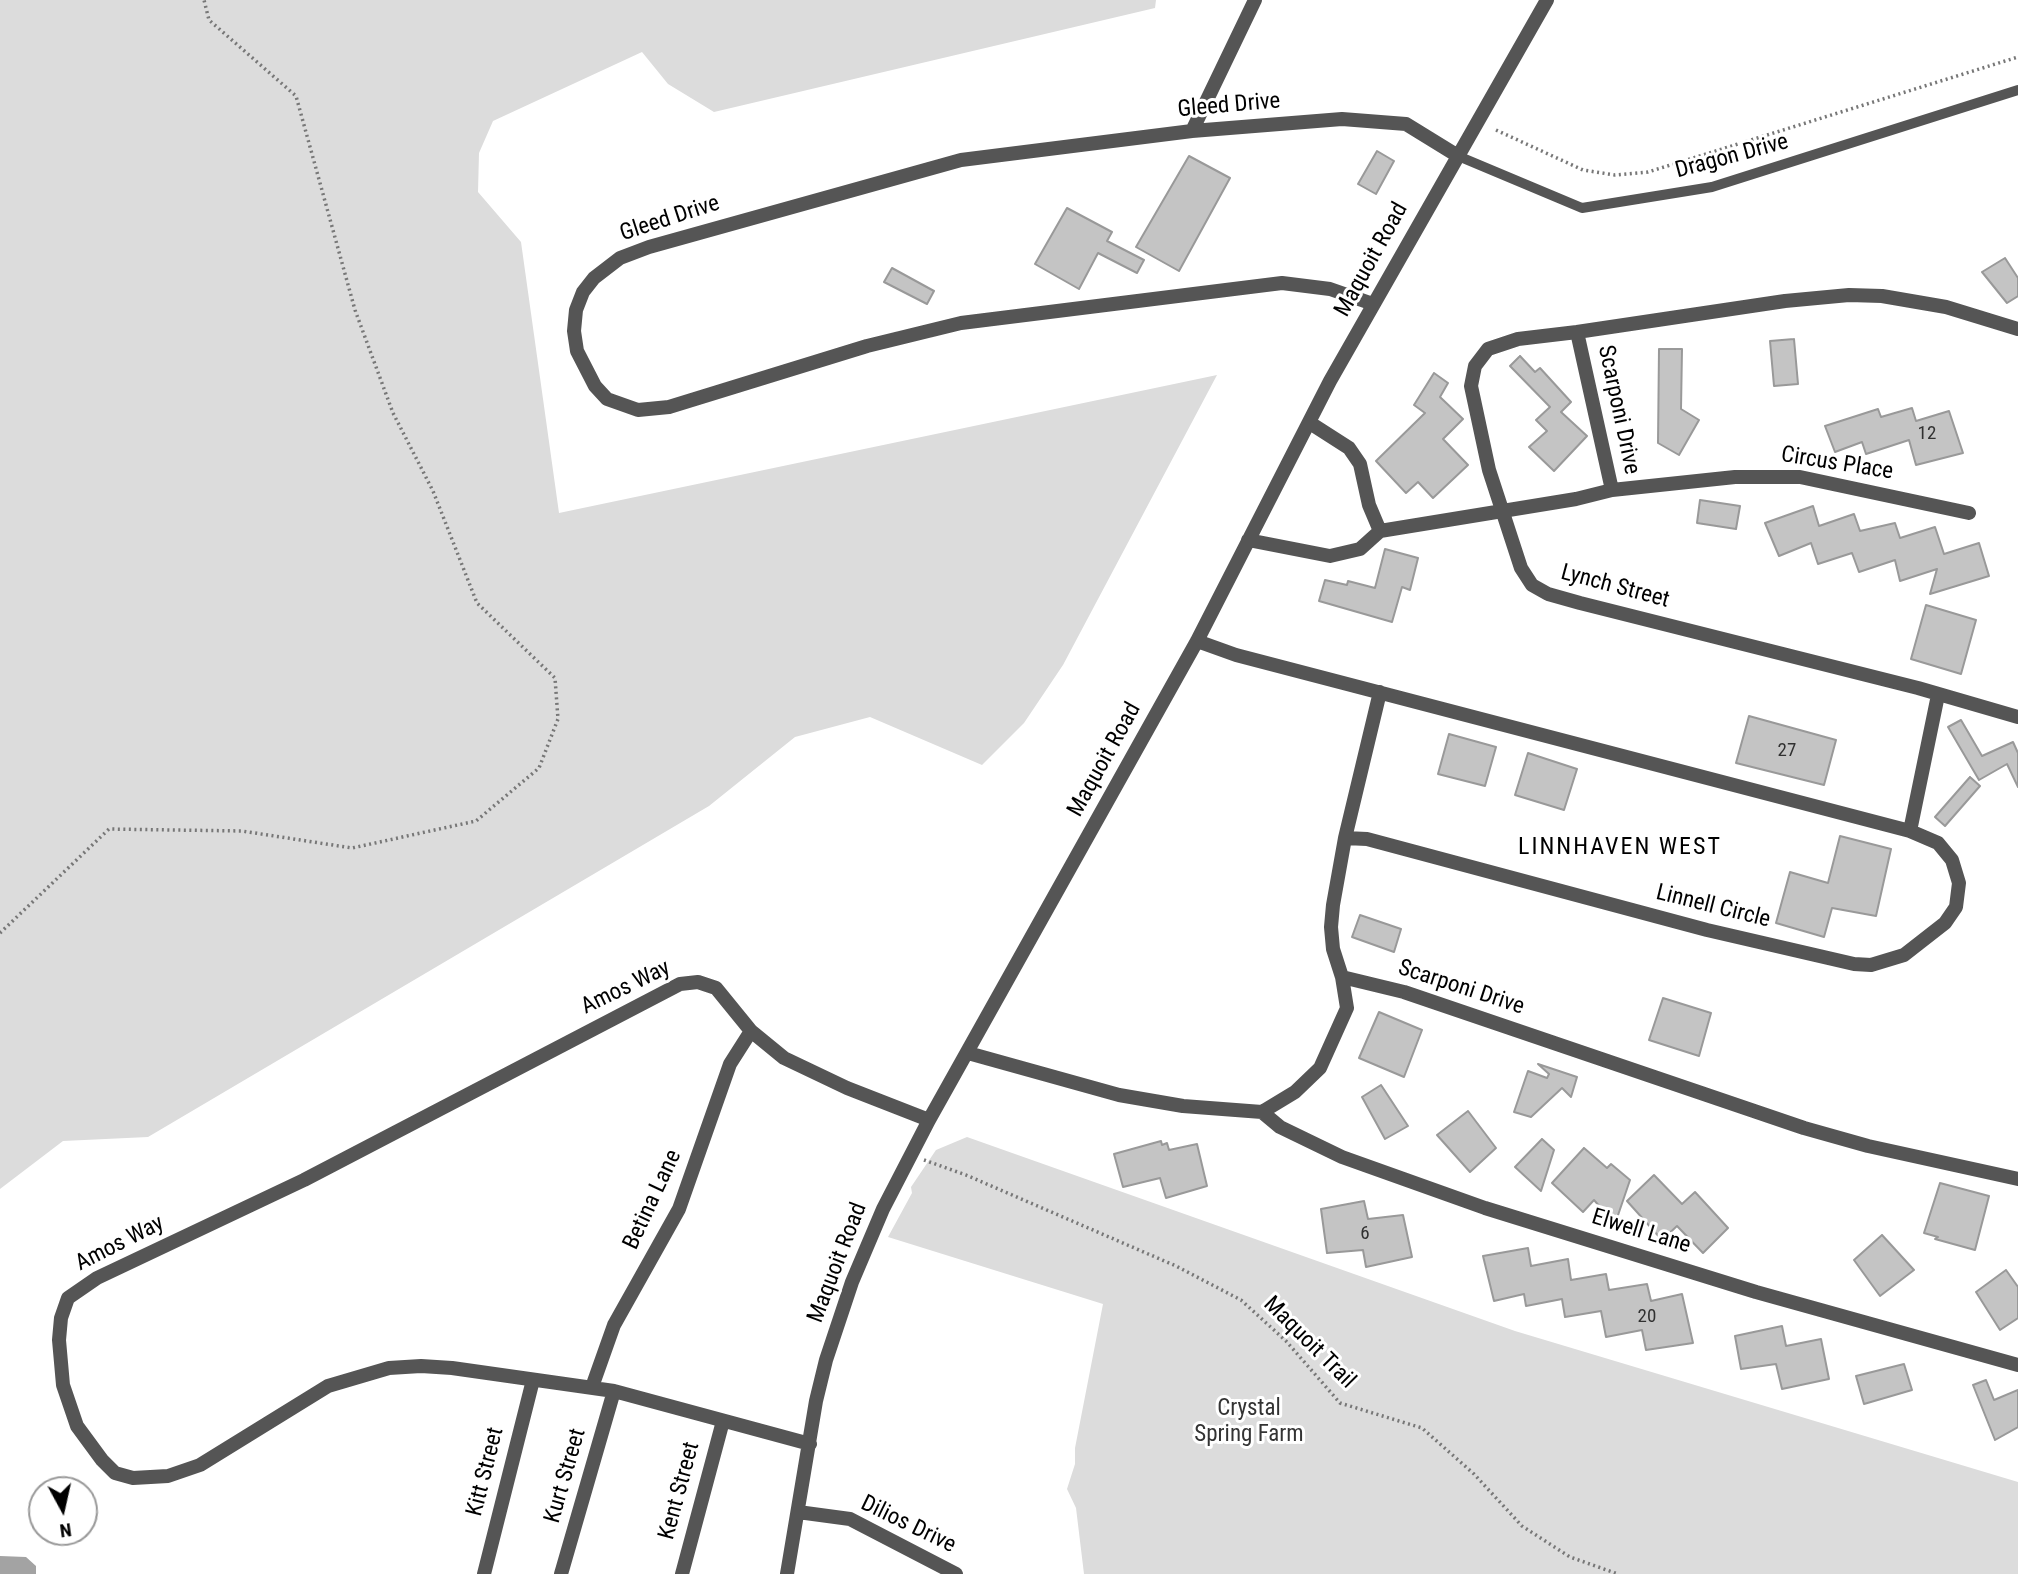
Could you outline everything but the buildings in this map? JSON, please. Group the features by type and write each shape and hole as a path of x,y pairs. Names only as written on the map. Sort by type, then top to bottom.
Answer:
{"street":[{"path":"1192,131 1255,0"},
{"name":"Maquoit Road","path":"786,1574 826,1360 847,1295 878,1221 929,1120 1197,642 1373,304 1547,0"},
{"name":"Gleed Drive","path":"1373,304 1330,289 1282,283 961,323 867,346 730,389 653,409 622,407 607,399 585,370 577,351 574,331 576,310 583,292 606,266 649,247 961,160 1192,131 1327,120 1375,120 1406,124 1458,156"},
{"name":"Scarponi Drive","path":"1380,531 1502,512 1612,490 1577,332 1785,300 1849,295 1882,296 1946,307 2018,329"},
{"name":"Lynch Street","path":"1577,332 1518,339 1488,349 1475,366 1471,386 1474,407 1502,512 1521,569 1532,585 1548,594 2018,717"},
{"path":"1248,540 1330,556 1360,549 1380,531 1369,505 1360,464 1349,448 1310,423"},
{"name":"Circus Place","path":"1612,490 1735,477 1800,477 1969,513"},
{"name":"Linnell Circle","path":"1197,642 1236,655 1910,831 1938,843 1952,860 1959,883 1956,907 1945,923 1904,955 1871,965 1838,962 1367,839 1345,838"},
{"path":"968,1053 1119,1095 1183,1106 1262,1112 1296,1092 1320,1069 1347,1008 1331,927 1345,838 1380,692"},
{"path":"1910,831 1938,695"},
{"name":"Scarponi Drive","path":"1342,977 1405,992 1804,1128 1868,1146 2018,1179"},
{"name":"Amos Way","path":"810,1444 614,1391 421,1366 389,1368 328,1386 298,1401 244,1440 200,1465 168,1476 133,1478 116,1473 102,1460 77,1426 63,1385 59,1340 61,1318 68,1298 97,1278 291,1186 672,987 698,982 716,988 751,1031 784,1058 846,1088 929,1120"},
{"name":"Betina Lane","path":"592,1387 614,1325 679,1209 730,1064 751,1031"},
{"name":"Elwell Lane","path":"1262,1112 1280,1127 1342,1157 1485,1208 1756,1292 2018,1365"},
{"name":"Kitt Street","path":"484,1574 533,1380"},
{"name":"Kurt Street","path":"561,1574 614,1391"},
{"name":"Kent Street","path":"682,1574 723,1420"},
{"name":"Dilios Drive","path":"798,1512 850,1519 956,1574"}],"lane":[{"name":"Dragon Drive","path":"1458,156 1582,208 1712,187 2018,90"}],"path":[{"path":"0,933 109,829 242,831 352,848 475,821 539,768 558,719 555,678 477,603 433,491 393,413 355,310 296,96 209,20 204,0"},
{"path":"1496,130 1583,170 1615,175 1648,172 2018,57"},
{"name":"Maquoit Trail","path":"911,1156 966,1175 1176,1266 1241,1300 1286,1341 1340,1403 1422,1428 1474,1474 1522,1526 1570,1557 1618,1574"}],"green space":[{"path":"0,0 1156,0 1155,8 714,112 668,84 642,52 493,121 479,153 478,192 521,242 559,513 1217,375 1063,665 1024,723 982,765 870,717 795,737 709,806 148,1137 63,1141 0,1189"},
{"name":"Crystal Spring Farm","path":"967,1137 1515,1331 2018,1482 2018,1574 1084,1574 1076,1508 1067,1489 1075,1464 1075,1448 1103,1304 888,1237 912,1193 911,1187 936,1150"}],"shaded area":[{"path":"0,1556 26,1557 36,1566 36,1574 0,1574"}],"district":[{"name":"LINNHAVEN WEST","path":"1620,848"}]}
